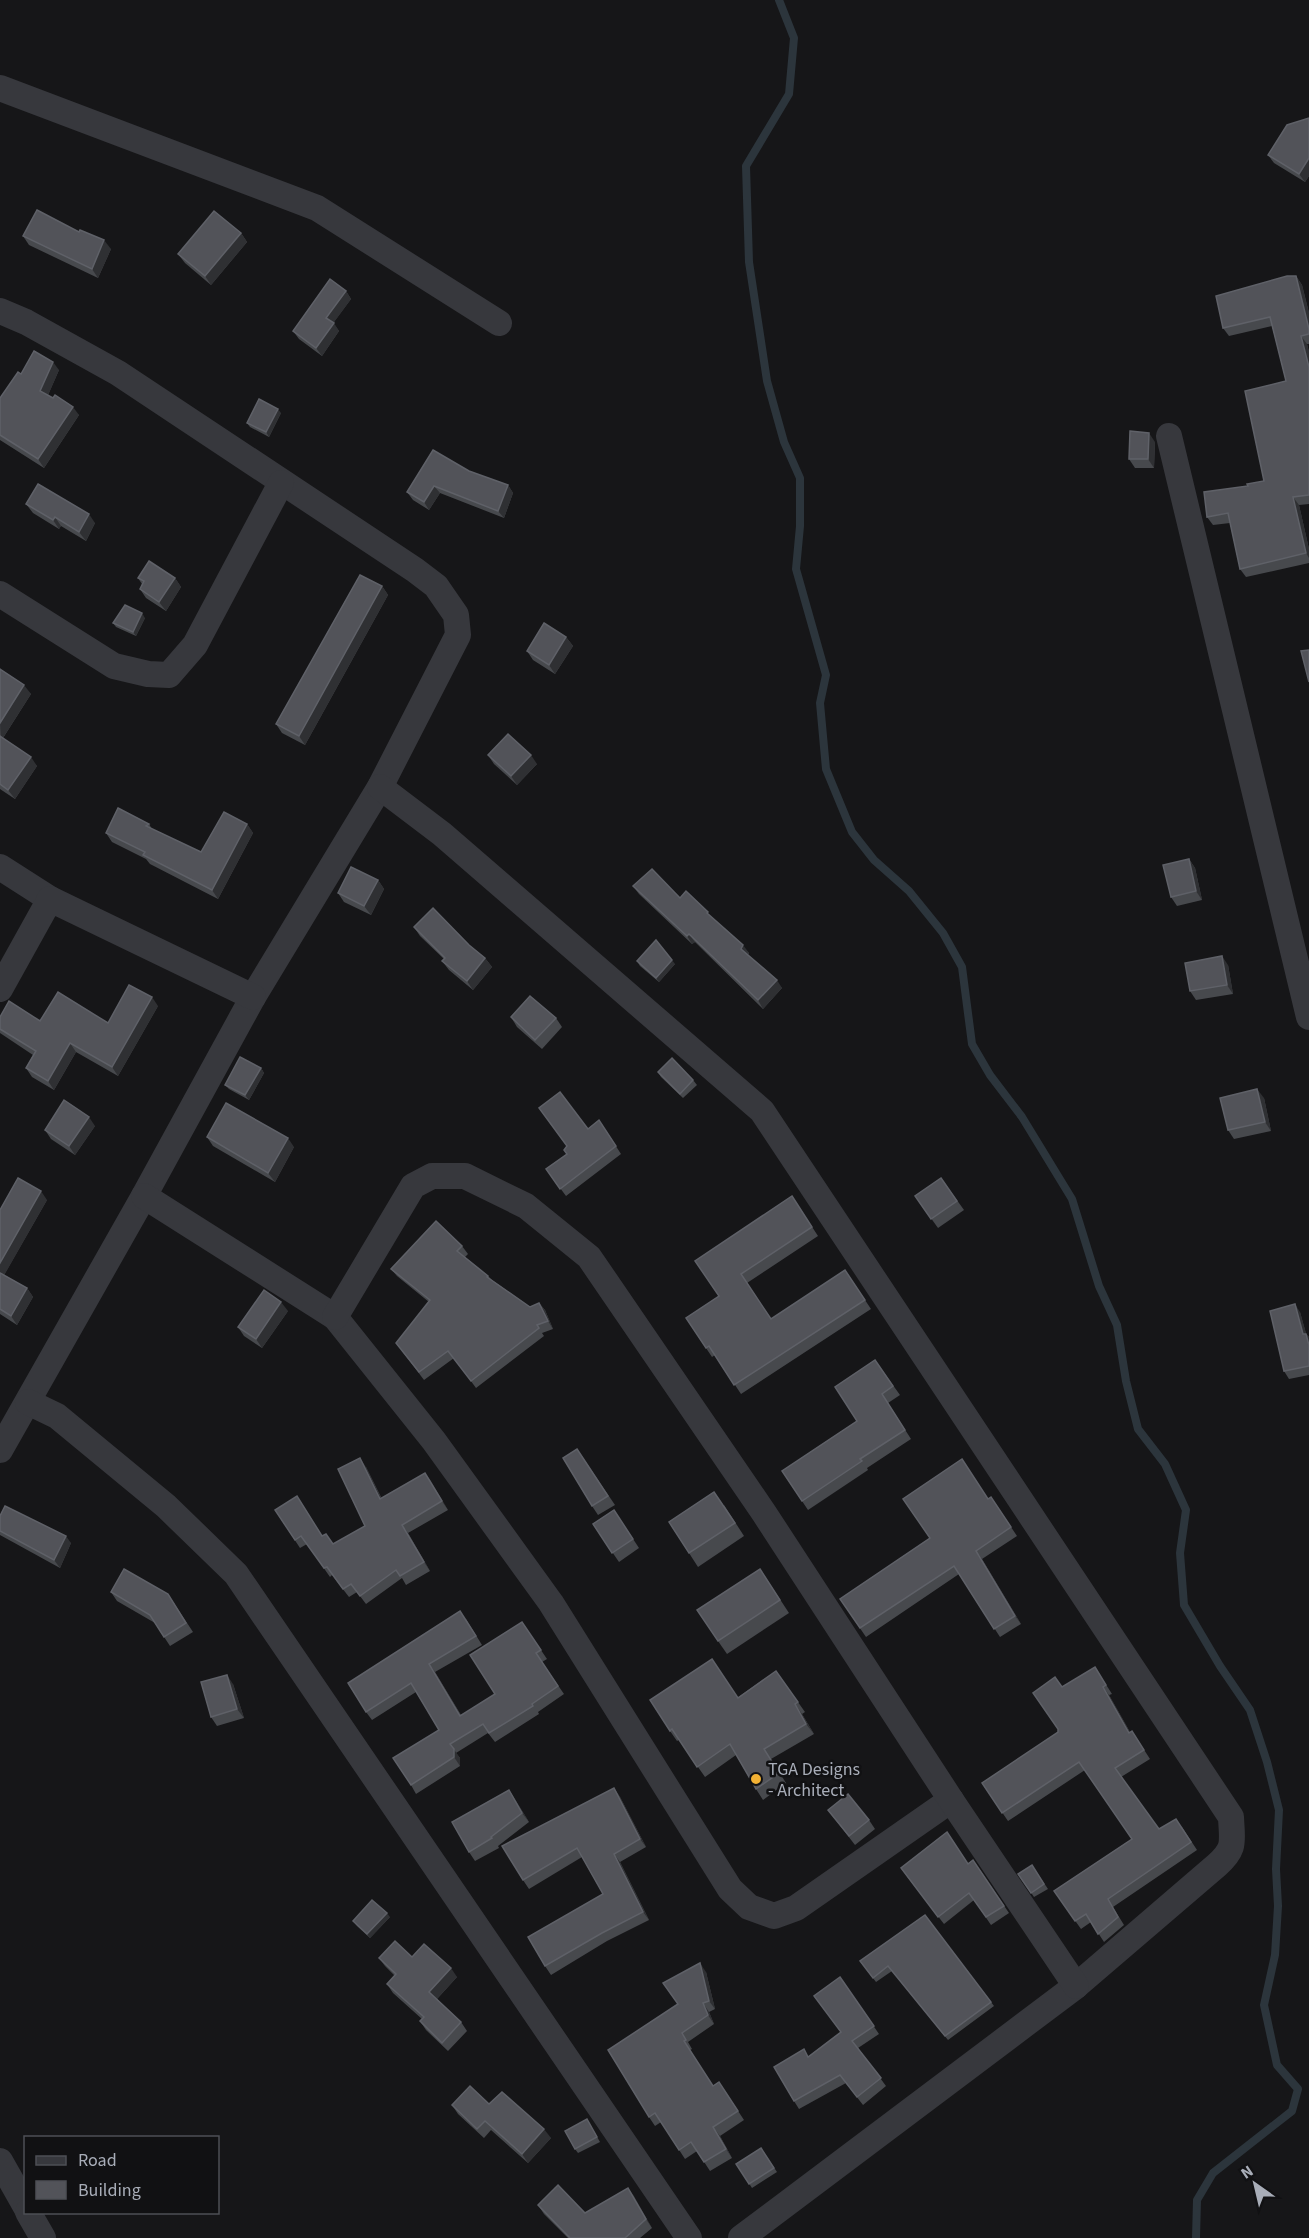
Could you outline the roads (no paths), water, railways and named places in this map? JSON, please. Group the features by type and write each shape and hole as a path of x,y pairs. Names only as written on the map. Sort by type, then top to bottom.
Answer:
{"street":[{"path":"0,88 317,208 499,323"},
{"path":"0,310 118,373 281,483 416,570 436,586 456,615 458,635 380,787 253,997 144,1196 0,1450"},
{"path":"1169,436 1309,1017"},
{"path":"0,594 114,666 148,674 169,675 195,645 281,483"},
{"path":"380,787 442,834 762,1111 1231,1817 1232,1840 1229,1854 1076,1986 741,2238"},
{"path":"0,867 50,899 253,997"},
{"path":"0,989 50,899"},
{"path":"335,1317 412,1185 432,1176 465,1176 526,1206 589,1257 764,1513 951,1800 1076,1986"},
{"path":"144,1196 335,1317 434,1441 551,1603 730,1889 749,1906 774,1916 796,1908 951,1800"},
{"path":"28,1402 57,1416 166,1506 236,1574 689,2238"},
{"path":"0,2161 24,2203"},
{"path":"29,2214 42,2238"}],"waterway":[{"path":"779,0 794,38 789,94 746,166 749,262 767,381 784,442 800,478 800,526 796,569 826,675 820,703 826,769 852,832 874,860 909,891 943,933 962,967 972,1044 990,1075 1022,1117 1072,1199 1099,1286 1117,1325 1126,1381 1138,1429 1165,1464 1186,1510 1180,1553 1184,1605 1220,1666 1250,1710 1267,1762 1279,1810 1275,1955 1264,2005 1277,2065 1298,2089 1292,2111 1213,2173 1197,2200 1196,2238"}],"place":[{"name":"TGA Designs - Architect","path":"756,1779"}]}
